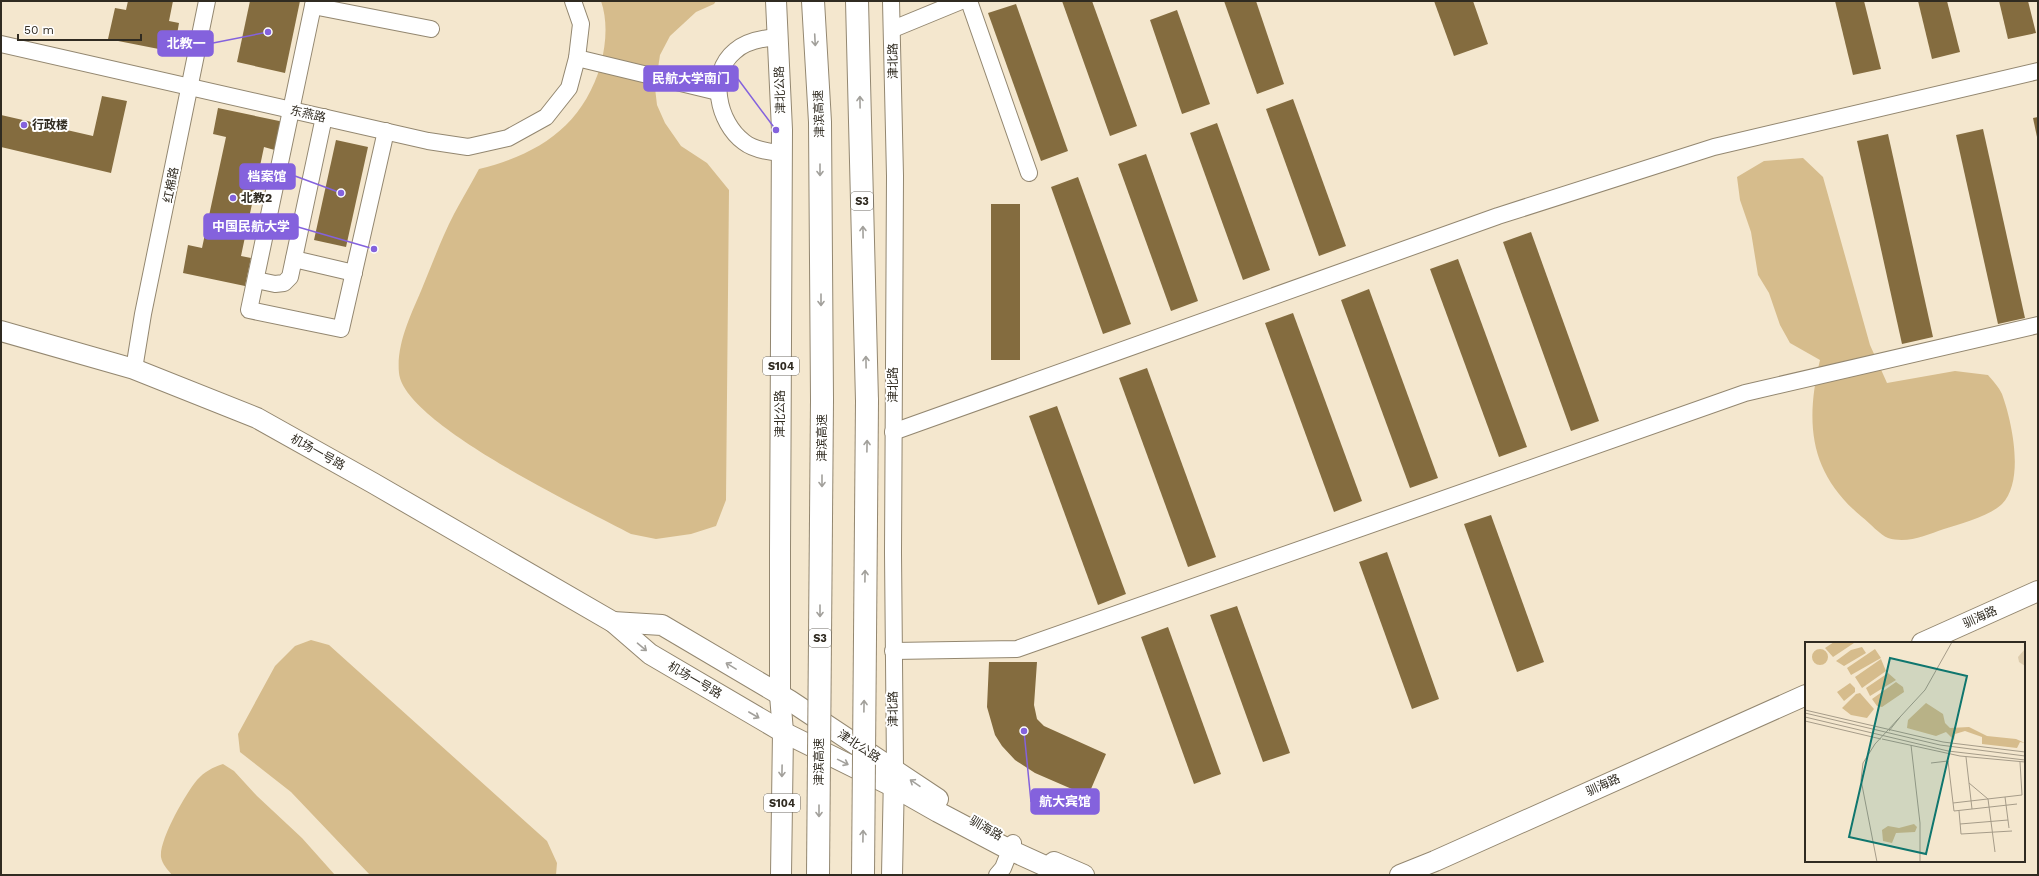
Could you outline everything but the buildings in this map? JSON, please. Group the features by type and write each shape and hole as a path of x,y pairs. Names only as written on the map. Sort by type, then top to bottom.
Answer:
{"highway":[{"name":"津滨高速","path":"813,1 820,122 822,400 818,875"},
{"name":"S3","path":"857,1 867,400 863,875"}],"main road":[{"name":"津北公路","path":"776,1 782,153 785,698"},
{"name":"津北公路","path":"780,875 785,698 790,123 785,1"},
{"name":"机场一号路","path":"1,331 134,369 257,418 374,483 613,622 650,654 783,732"},
{"name":"驯海路","path":"1924,642 2038,591"},
{"name":"驯海路","path":"1941,642 2038,599"},
{"name":"机场一号路","path":"613,622 662,625 785,698"},
{"name":"驯海路","path":"1400,875 1435,862 1805,695"},
{"name":"津北公路","path":"785,698 894,778"},
{"name":"驯海路","path":"1420,875 1805,703"},
{"name":"津北公路","path":"783,732 894,778"},
{"name":"驯海路","path":"894,778 938,812 1011,847 1064,875"},
{"path":"892,875 894,778"},
{"name":"驯海路","path":"1011,847 1084,875"}],"street":[{"name":"红棉路","path":"134,369 143,314 208,1"},
{"name":"东燕路","path":"1,44 428,141 468,146 508,138 546,117 569,88 577,58 581,24 573,1"},
{"name":"津北路","path":"891,1 893,29 895,176 893,432 894,778"},
{"path":"893,29 961,1"},
{"path":"969,1 1029,173"},
{"path":"386,131 341,329 249,310 313,3 431,29"},
{"path":"778,37 746,44 734,51 723,66 718,92 723,112 732,131 745,143 765,151 782,153"},
{"path":"577,58 658,76 718,92"},
{"path":"893,432 1498,216 1714,147 2038,71"},
{"path":"256,280 275,284 284,283 290,277 324,117"},
{"path":"294,259 354,273"},
{"path":"893,650 1017,649 1745,392 2038,326"},
{"path":"997,875 1003,868 1011,847"}],"shaded area":[{"path":"601,1 716,1 714,4 696,12 670,36 660,55 655,88 657,105 665,123 681,146 707,163 729,190 726,500 716,526 691,534 656,539 631,534 538,486 462,440 431,416 408,394 399,373 402,339 410,317 454,214 479,169 501,163 521,155 539,146 556,134 570,121 583,104 593,86 601,64 605,41 605,16"},
{"path":"1803,158 1823,177 1870,345 1887,383 1955,371 1988,375 2001,391 2006,406 2012,435 2015,466 2009,494 2002,504 1990,512 1924,536 1895,540 1878,532 1844,500 1831,483 1821,465 1813,426 1815,383 1820,360 1790,343 1780,325 1769,293 1758,275 1751,232 1740,200 1737,177 1764,161"},
{"path":"311,640 329,645 547,841 557,863 556,875 370,875 291,792 240,752 238,734 275,666 295,646"},
{"path":"223,764 234,771 257,796 302,838 335,875 172,875 161,857 164,840 174,817 186,795 197,780 209,770"}],"place":[{"name":"北教一","path":"268,32"},
{"name":"行政楼","path":"24,125"},
{"name":"民航大学南门","path":"776,130"},
{"name":"档案馆","path":"341,193"},
{"name":"北教2","path":"233,198"},
{"name":"中国民航大学","path":"374,249"},
{"name":"航大宾馆","path":"1024,731"}]}
